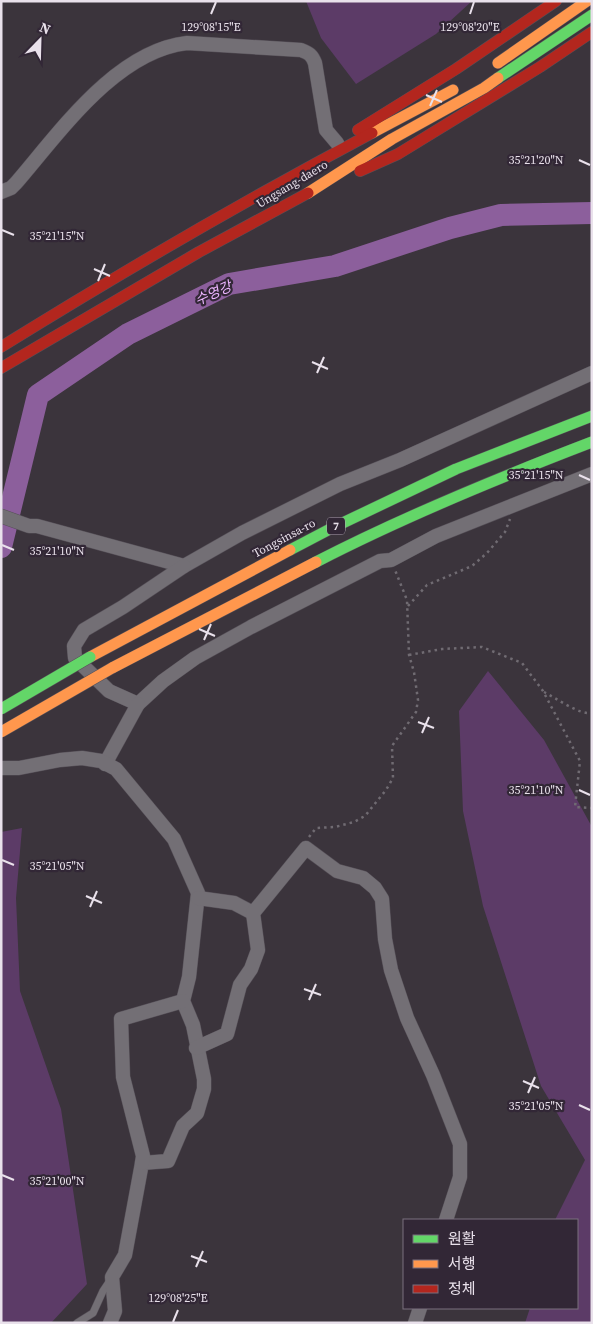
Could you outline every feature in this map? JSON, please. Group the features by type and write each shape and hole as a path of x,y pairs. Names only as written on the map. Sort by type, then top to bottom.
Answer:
{"main road":[{"path":"293,175 337,143 456,69 556,1"},
{"path":"485,71 587,1"},
{"name":"Ungsang-daero","path":"1,368 199,252 295,201 392,139 484,88 592,15"},
{"path":"295,201 398,154 540,67 592,32"},
{"name":"Ungsang-daero","path":"1,348 75,301 293,175 460,86"},
{"name":"Tongsinsa-ro","path":"1,709 90,657 330,529 456,469 592,416"},
{"name":"7","path":"1,732 112,668 359,540 512,473 592,442"}],"street":[{"path":"1,192 11,188 16,183 74,114 115,76 148,56 175,45 187,43 308,52 315,63 326,130 337,143"},
{"path":"138,704 109,691 75,658 74,646 84,630 123,607 184,566 242,533 340,484 409,456 592,373"},
{"path":"105,764 138,704 163,681 195,658 380,561 390,560 436,536 592,474"},
{"path":"1,516 28,526 37,526 184,566"},
{"path":"1,768 19,768 82,758 105,764 116,770 174,839 198,893 189,977 183,1001 193,1025 196,1048 204,1079 204,1089 197,1113 183,1126 168,1161 142,1163"},
{"path":"196,1048 227,1034 240,986 251,969 258,950 253,913 306,848 337,871 363,878 375,888 382,899 385,939 391,970 407,1018 433,1074 460,1144 460,1177 446,1219"},
{"path":"198,898 234,904 253,913"},
{"path":"110,1323 115,1312 112,1277 125,1255 143,1156 123,1077 121,1018 183,1001"},
{"path":"415,1323 420,1309"}],"lane":[{"path":"77,1323 93,1312 112,1277"}],"path":[{"path":"408,606 427,585 472,566 487,553 505,532 511,517 510,508"},
{"path":"306,848 309,836 316,828 335,827 354,822 365,816 393,778 392,746 416,712 418,700 414,672 408,655 407,600 390,560"},
{"path":"408,655 442,649 482,647 522,663 543,691 580,761 575,807 592,808"},
{"path":"543,691 576,710 589,714 592,713"}],"shaded area":[{"path":"306,1 472,1 436,34 356,84 321,38"},
{"path":"488,671 544,740 592,827 592,1323 525,1323 530,1309 578,1309 578,1219 556,1219 585,1160 541,1086 483,906 463,811 459,711"},
{"path":"22,828 16,898 20,991 61,1109 87,1284 51,1323 1,1323 1,832"}],"waterway":[{"name":"수영강","path":"1,547 38,395 128,334 229,284 335,266 450,228 501,215 592,213"}],"traffic: fast":[{"path":"498,78 592,15"},
{"path":"290,550 456,469 592,416"},
{"path":"316,562 452,498 592,442"},
{"path":"1,709 90,657"}],"traffic: slow":[{"path":"498,63 587,1"},
{"path":"308,193 392,139 484,88 498,78"},
{"path":"372,133 453,90"},
{"path":"90,657 290,550"},
{"path":"112,668 316,562"},
{"path":"1,732 112,668"}],"traffic: jam":[{"path":"358,130 456,69 556,1"},
{"path":"360,171 398,154 540,67 592,32"},
{"path":"1,347 185,237 372,133"},
{"path":"1,368 199,252 308,193"}]}
